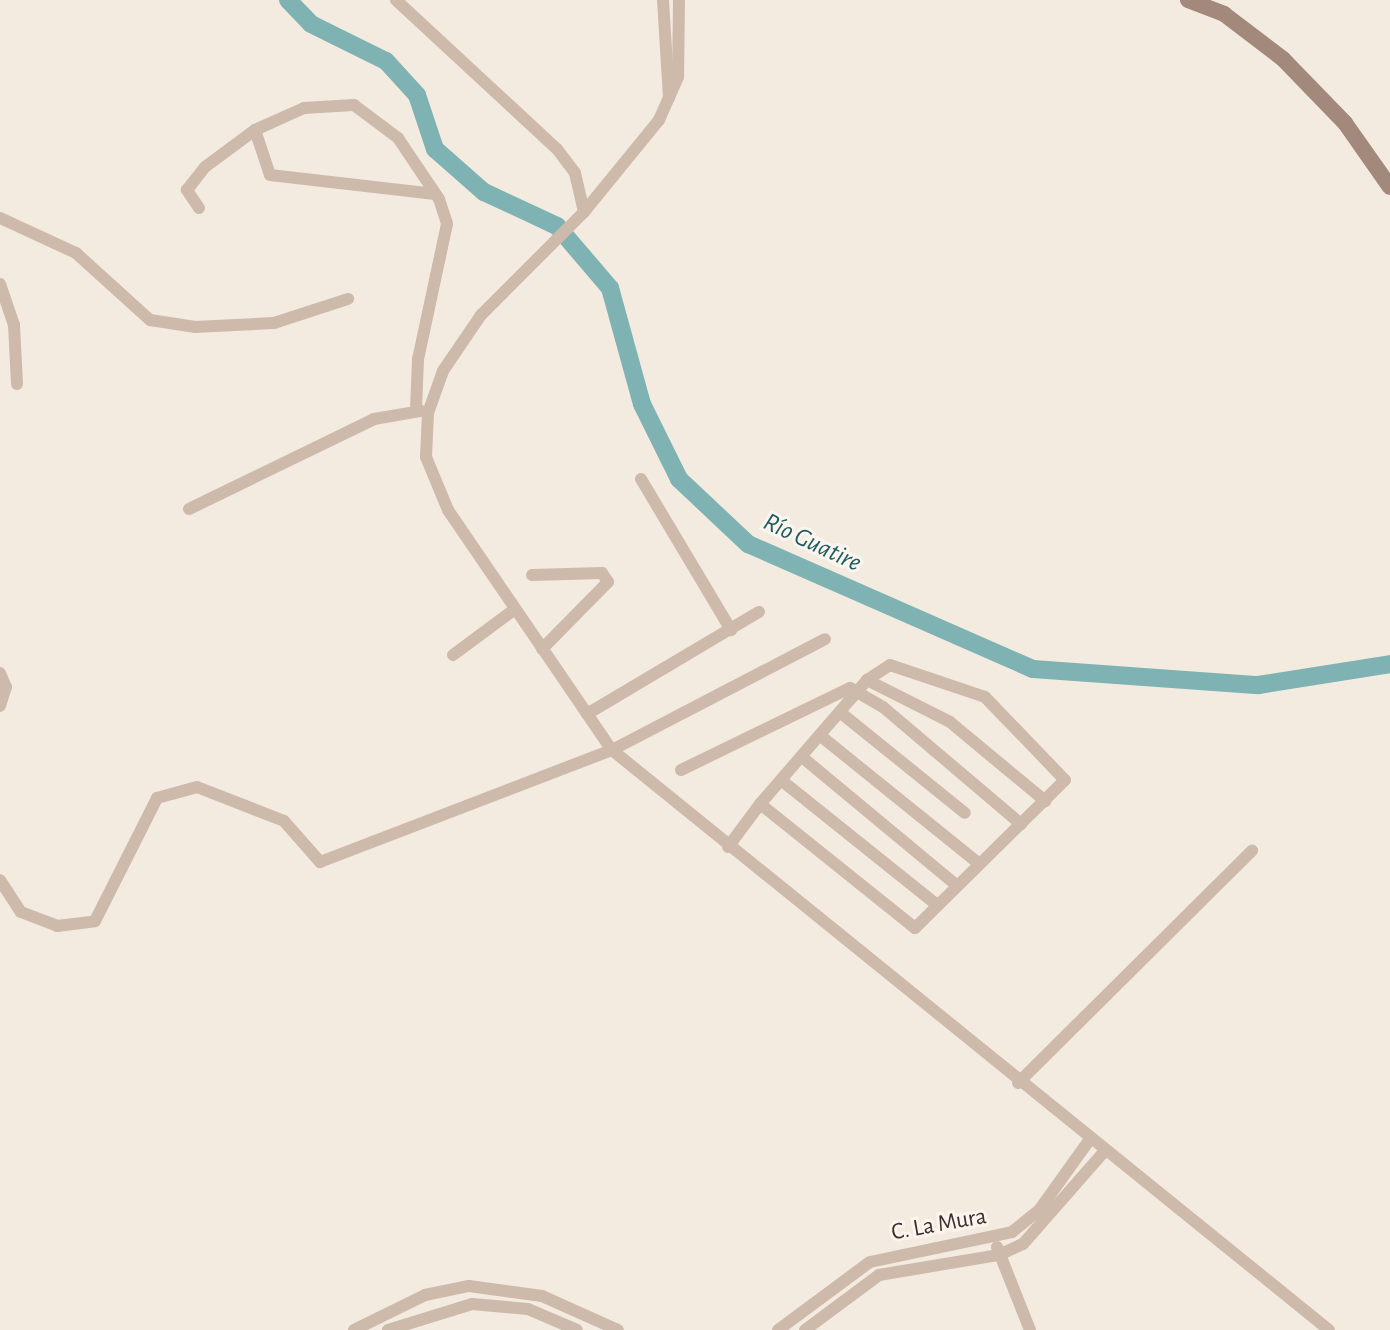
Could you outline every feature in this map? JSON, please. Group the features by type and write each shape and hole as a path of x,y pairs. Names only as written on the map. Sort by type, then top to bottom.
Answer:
{"main road":[{"path":"1188,0 1224,14 1283,59 1345,123 1390,187"}],"street":[{"path":"396,0 557,149 575,173 584,212"},
{"path":"663,0 669,98"},
{"path":"422,411 458,344 584,212 669,98 678,77 679,0"},
{"path":"199,208 190,184 255,130 323,103 354,105 398,138 435,194 447,237 421,343 426,457 448,510 612,750 1088,1142 1329,1330"},
{"path":"255,130 270,175 435,194"},
{"path":"0,218 76,253 150,320 195,327 274,323 348,299"},
{"path":"0,284 14,325 17,384"},
{"path":"189,509 374,419 422,411"},
{"path":"641,479 731,630"},
{"path":"532,575 590,572 608,582 542,649"},
{"path":"453,655 515,609"},
{"path":"587,714 759,612"},
{"path":"0,880 21,912 57,926 95,921 157,798 197,787 284,821 320,862 612,750 825,639"},
{"path":"728,847 760,804 822,737 877,669 899,666 985,697 1062,770 1065,780 915,928 760,804"},
{"path":"0,673 6,687 0,706"},
{"path":"863,685 1021,824"},
{"path":"681,770 838,691 863,685 950,722 1045,801"},
{"path":"841,713 965,813"},
{"path":"822,737 978,863"},
{"path":"802,757 956,885"},
{"path":"781,780 937,905"},
{"path":"1018,1083 1252,851"},
{"name":"C. La Mura","path":"778,1330 870,1262 995,1240 1040,1209 1088,1142"},
{"path":"805,1330 879,1275 999,1255 1056,1215 1103,1153"},
{"path":"995,1240 1030,1330"},
{"path":"354,1330 425,1295 469,1286 542,1296 618,1330"},
{"path":"388,1330 472,1304 528,1309 577,1330"}],"waterway":[{"name":"Río Guatire","path":"288,0 311,24 386,61 417,95 435,149 484,192 557,226 610,288 642,404 679,479 748,544 1033,669 1258,685 1390,664"}]}
